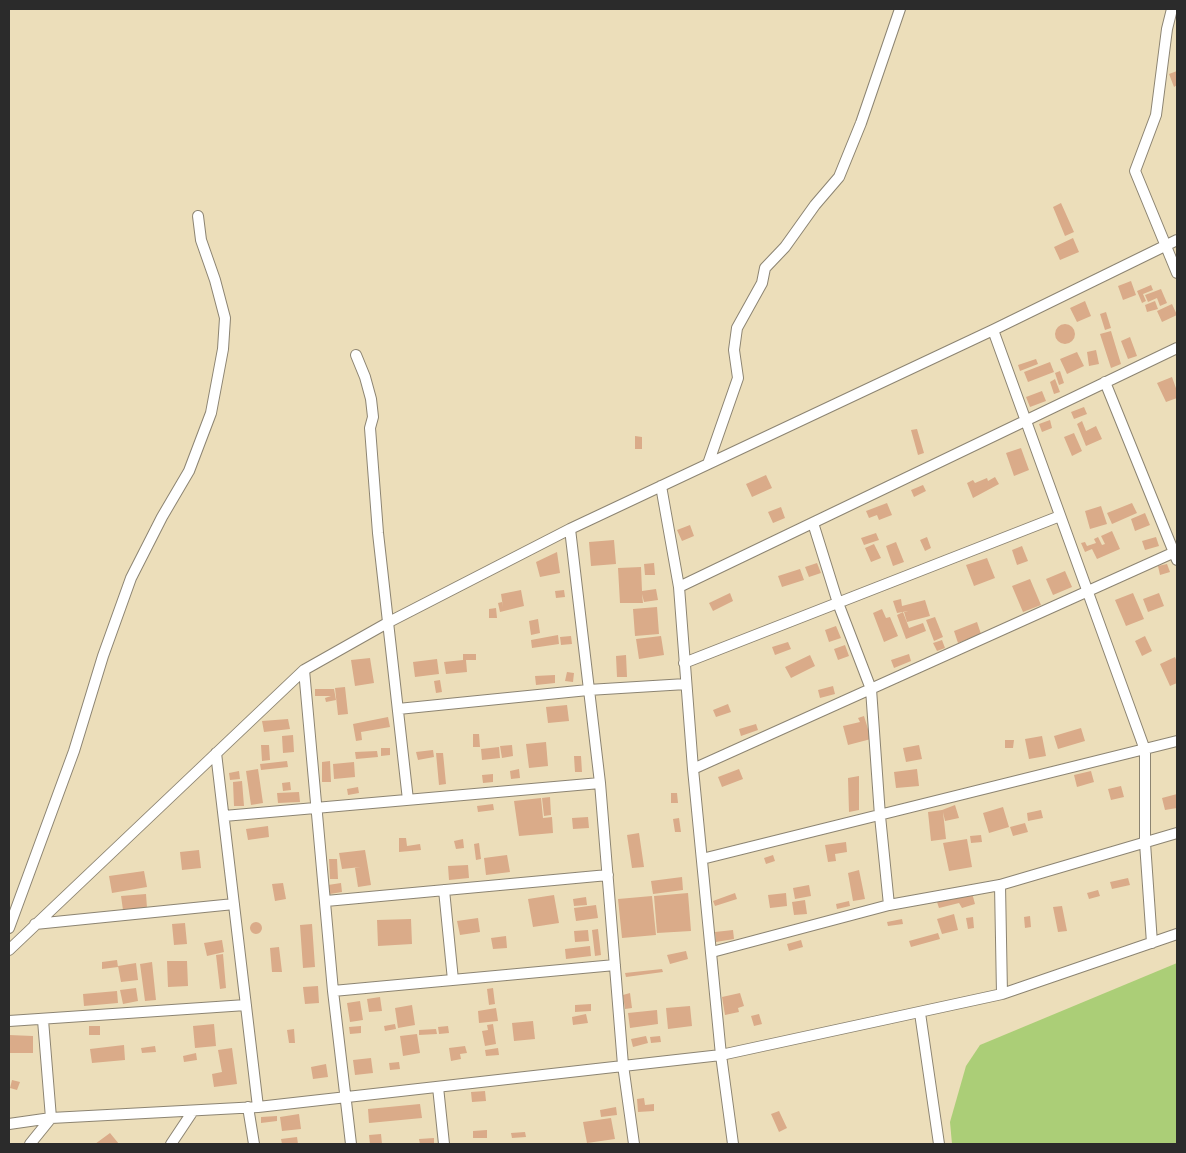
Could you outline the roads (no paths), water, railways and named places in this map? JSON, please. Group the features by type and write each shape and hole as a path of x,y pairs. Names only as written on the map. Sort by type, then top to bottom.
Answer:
{"street":[{"path":"708,464 738,378 734,350 736,328 762,283 765,268 785,247 815,205 839,177 861,124 900,9"},
{"path":"1172,9 1167,29 1156,115 1135,171 1177,273"},
{"path":"9,928 74,751 103,656 131,578 162,516 189,471 211,413 223,349 225,318 216,280 201,240 198,216"},
{"path":"9,950 34,924 304,670 389,622 570,529 993,330 1177,240"},
{"path":"993,330 1145,750 1145,842 1152,943"},
{"path":"679,587 1177,348"},
{"path":"356,355 371,399 373,417 370,428 372,466 408,800"},
{"path":"693,769 1088,592 1176,555 1106,382"},
{"path":"661,486 679,587 693,769 721,1055 734,1144"},
{"path":"684,663 1060,516"},
{"path":"812,523 838,603 871,689 880,816 889,905"},
{"path":"570,529 600,783 623,1065 634,1144"},
{"path":"304,670 333,991 351,1144"},
{"path":"398,709 588,690 686,684"},
{"path":"702,859 1177,741"},
{"path":"216,753 246,1005 254,1144"},
{"path":"224,816 600,783"},
{"path":"712,952 889,905 1000,885 1177,833"},
{"path":"326,900 608,875"},
{"path":"1000,885 1002,994"},
{"path":"444,890 453,980"},
{"path":"34,924 234,904"},
{"path":"9,1124 51,1118 253,1107 438,1088 721,1055 1002,994 1177,934"},
{"path":"333,991 615,965"},
{"path":"9,1021 246,1005"},
{"path":"920,1013 939,1144"},
{"path":"30,1144 51,1118 43,1020"},
{"path":"438,1088 444,1144"},
{"path":"171,1144 193,1110"}]}
